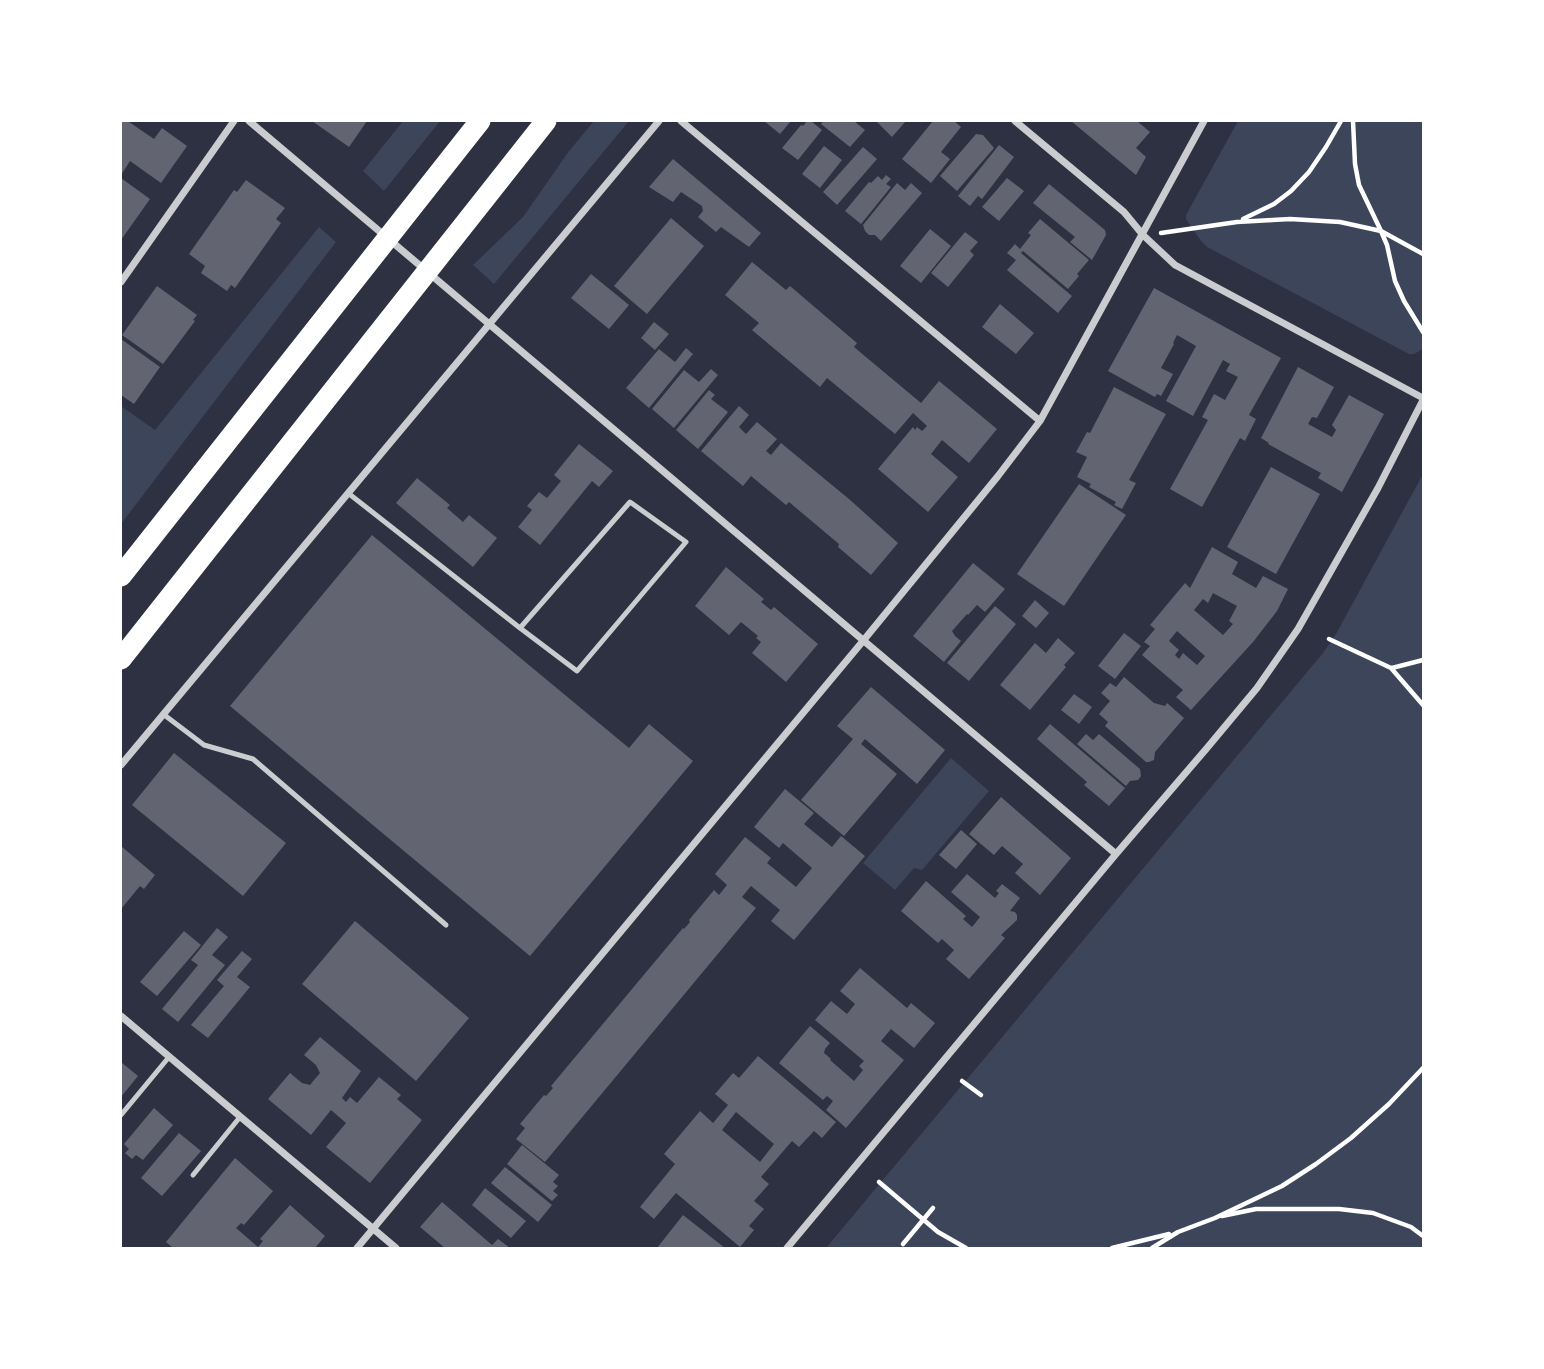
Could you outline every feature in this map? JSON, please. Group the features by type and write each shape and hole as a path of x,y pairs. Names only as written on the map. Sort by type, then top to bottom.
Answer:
{"highway":[{"path":"121,576 480,121"},
{"path":"121,659 546,121"}],"street":[{"path":"121,282 234,121"},
{"path":"248,121 1116,854"},
{"path":"121,765 659,121"},
{"path":"681,121 1040,421"},
{"path":"787,1248 1256,688 1298,629 1378,488 1423,399 1174,265 1124,212 1015,121"},
{"path":"357,1248 863,641 1040,421 1204,121"},
{"path":"121,1016 396,1248"}],"lane":[{"path":"348,493 520,628 578,671 685,542 630,502 520,628"},
{"path":"163,714 204,745 253,759 446,925"},
{"path":"121,1115 169,1058"},
{"path":"193,1175 240,1117"}],"path":[{"path":"1237,222 1274,204 1291,191 1309,173 1341,121"},
{"path":"1353,121 1352,139 1359,185 1387,245 1395,281 1423,332"},
{"path":"1174,231 1264,219 1312,220 1348,224 1381,232 1423,254"},
{"path":"1329,639 1391,668 1423,705"},
{"path":"1391,668 1423,660"},
{"path":"1112,1248 1178,1232 1215,1218 1282,1186 1350,1138 1390,1104 1423,1068"},
{"path":"962,1081 981,1095"},
{"path":"878,1182 938,1232 967,1248"},
{"path":"903,1244 933,1208"},
{"path":"1215,1218 1256,1209 1339,1209 1373,1213 1411,1227 1423,1236"},
{"path":"1152,1248 1178,1232"}],"shaded area":[{"path":"403,121 440,121 384,191 363,171"},
{"path":"594,121 629,121 494,284 473,265 523,217 569,151"},
{"path":"1238,121 1423,121 1423,349 1409,354 1207,247 1201,241 1186,215"},
{"path":"319,227 336,242 121,524 121,406 155,430"},
{"path":"1423,474 1423,1248 826,1248 1323,653"},
{"path":"951,758 989,791 922,870 914,868 895,890 863,863"}],"building":[{"path":"121,121 130,121 154,139 162,128 187,146 161,183 130,161 121,175"},
{"path":"312,121 367,121 349,147"},
{"path":"764,121 791,121 780,134"},
{"path":"807,121 822,130 798,160 782,148"},
{"path":"823,121 854,121 865,130 850,147 821,124"},
{"path":"876,121 906,121 892,137"},
{"path":"933,121 954,121 961,127 941,152 950,159 931,183 902,159"},
{"path":"1071,121 1137,121 1150,132 1136,148 1146,157 1136,175"},
{"path":"976,134 983,135 994,148 957,191 940,176"},
{"path":"999,145 1014,157 982,199 978,196 970,206 958,196"},
{"path":"824,146 842,160 820,188 802,174"},
{"path":"863,147 877,159 837,205 823,192"},
{"path":"673,159 761,233 749,247 721,227 716,232 698,217 703,211 702,206 681,192 673,202 649,187"},
{"path":"886,175 891,179 886,184 891,187 861,224 845,211 869,182 878,176 882,180"},
{"path":"121,178 150,199 121,240"},
{"path":"1007,178 1024,191 999,221 982,207"},
{"path":"246,180 285,208 276,219 281,223 235,288 231,285 227,291 201,273 205,266 189,254 234,190 237,192"},
{"path":"897,183 905,190 911,183 922,193 881,241 875,235 869,235 863,225"},
{"path":"1049,184 1105,230 1106,235 1092,260 1070,242 1075,237 1033,203"},
{"path":"671,218 704,246 647,314 614,286"},
{"path":"1040,219 1089,260 1068,289 1023,251 1021,253 1072,296 1058,313 1007,270 1016,260 1007,253 1015,244 1020,249 1031,235 1028,233"},
{"path":"930,229 951,246 921,283 900,266"},
{"path":"965,232 978,242 970,251 974,255 948,287 931,273"},
{"path":"752,262 786,290 790,286 857,343 854,347 921,403 939,381 997,429 969,463 942,440 931,454 958,477 928,512 878,469 913,427 922,431 927,426 913,413 895,434 827,378 820,387 752,330 759,323 725,295"},
{"path":"591,274 629,305 609,329 571,298"},
{"path":"157,286 197,315 163,364 122,335"},
{"path":"1154,288 1281,358 1249,415 1256,419 1245,441 1240,438 1202,507 1170,489 1208,420 1202,417 1214,394 1225,400 1238,377 1226,371 1230,364 1223,360 1193,416 1166,401 1196,346 1177,335 1161,368 1173,374 1161,396 1157,394 1155,397 1108,371"},
{"path":"1000,304 1034,333 1016,354 982,327"},
{"path":"654,322 669,334 655,350 641,338"},
{"path":"121,339 160,367 134,404 121,395"},
{"path":"686,348 693,354 649,408 626,388 659,349 675,362"},
{"path":"1298,367 1334,387 1317,418 1312,417 1308,424 1332,437 1336,430 1332,425 1349,395 1384,414 1342,492 1318,478 1321,473 1261,438"},
{"path":"711,369 718,375 674,428 652,409 684,370 699,382"},
{"path":"1114,387 1166,414 1129,480 1136,483 1122,509 1114,505 1116,502 1089,487 1091,484 1077,477 1087,457 1076,452 1087,432 1090,433"},
{"path":"709,390 715,395 711,399 728,412 698,449 676,430"},
{"path":"739,406 749,415 739,427 746,434 757,422 777,439 766,451 771,455 781,443 898,543 871,575 789,502 786,505 751,476 743,486 701,451"},
{"path":"579,444 613,471 599,487 592,481 540,545 518,527 532,510 527,506 539,492 547,498 561,481 554,475"},
{"path":"1271,467 1320,494 1276,574 1227,547"},
{"path":"417,478 450,505 447,508 463,522 469,515 497,538 473,567 396,503"},
{"path":"1079,484 1126,515 1064,606 1017,574"},
{"path":"372,535 629,748 649,724 693,761 530,956 230,706"},
{"path":"1212,547 1238,562 1232,574 1256,588 1263,576 1288,589 1277,611 1253,642 1191,710 1176,697 1183,690 1142,655 1150,646 1144,642 1155,629 1150,625 1185,583 1190,588","holes":["1213,593 1237,606 1229,621 1233,624 1223,635 1194,610 1203,599 1208,603","1177,631 1205,656 1197,665 1183,653 1179,659 1175,655 1179,650 1169,641"]},
{"path":"973,563 1005,589 985,612 977,605 952,631 961,641 944,662 913,636"},
{"path":"726,567 764,599 761,602 771,610 774,607 818,644 786,682 752,653 761,642 756,638 758,636 741,622 729,635 695,606"},
{"path":"1035,600 1049,613 1036,628 1022,616"},
{"path":"995,606 1016,624 969,681 947,663"},
{"path":"1124,633 1141,646 1115,679 1098,666"},
{"path":"1058,638 1075,653 1030,710 1000,685 1035,643 1046,653"},
{"path":"1124,677 1154,703 1165,706 1167,703 1184,718 1155,752 1154,760 1149,762 1105,726 1108,722 1099,714 1110,701 1101,693 1110,683 1116,687"},
{"path":"871,687 945,750 917,784 865,739 861,744 897,774 844,836 801,800 853,739 837,726"},
{"path":"1074,694 1092,707 1079,724 1061,710"},
{"path":"1050,724 1125,788 1109,806 1084,785 1087,782 1037,739"},
{"path":"1086,734 1093,740 1099,734 1140,769 1141,776 1138,780 1130,781 1126,786 1077,744"},
{"path":"174,753 286,843 243,896 132,805"},
{"path":"785,789 814,813 804,824 832,847 841,836 865,856 794,940 771,921 780,910 751,886 742,897 756,908 545,1162 516,1139 525,1128 520,1124 553,1088 551,1086 714,890 719,895 727,885 715,874 745,837 771,858 767,863 796,887 812,868 783,843 779,848 754,827"},
{"path":"1001,797 1071,858 1040,895 1015,873 1023,864 1002,846 994,855 969,834"},
{"path":"961,830 977,844 956,869 939,855"},
{"path":"121,846 155,875 144,889 140,886 121,909"},
{"path":"967,874 995,898 999,893 996,891 1002,884 1020,898 1010,911 1015,912 1017,920 1001,935 1005,938 969,979 946,959 954,950 942,939 938,943 901,911 926,881 966,916 963,919 972,927 980,917 951,892"},
{"path":"355,921 469,1018 416,1081 302,984"},
{"path":"217,928 228,937 212,955 225,965 178,1022 162,1009 198,965 191,960"},
{"path":"184,931 201,945 157,996 140,982"},
{"path":"242,951 252,959 237,977 250,987 208,1038 191,1025 224,986 217,980"},
{"path":"860,968 907,1008 911,1003 935,1023 914,1048 891,1029 881,1041 904,1060 846,1128 826,1110 833,1101 827,1096 823,1100 779,1063 810,1026 830,1043 824,1053 854,1081 863,1070 859,1066 864,1061 815,1020 831,1001 847,1014 855,1004 840,991"},
{"path":"320,1037 361,1071 342,1098 346,1102 350,1097 357,1103 379,1077 401,1095 397,1099 422,1120 370,1183 326,1147 346,1123 331,1110 311,1135 268,1099 290,1073 302,1083 310,1085 320,1073 316,1065 304,1055"},
{"path":"758,1056 836,1122 822,1138 814,1131 799,1147 792,1141 761,1177 769,1184 754,1201 764,1209 749,1226 754,1230 740,1247 676,1193 654,1219 640,1207 675,1164 664,1154 700,1111 713,1123 728,1105 715,1094 733,1073 739,1078","holes":["736,1112 774,1144 760,1162 722,1130"]},
{"path":"121,1062 138,1076 121,1097"},
{"path":"154,1108 173,1125 143,1160 136,1155 132,1159 125,1153 129,1149 124,1144"},
{"path":"179,1133 201,1151 162,1196 141,1178"},
{"path":"522,1145 559,1175 553,1182 558,1186 553,1191 558,1195 552,1201 507,1164"},
{"path":"235,1158 273,1191 244,1225 241,1223 236,1228 258,1247 263,1241 260,1239 290,1205 325,1236 315,1248 173,1248 166,1242"},
{"path":"505,1167 552,1205 538,1222 491,1183"},
{"path":"485,1188 526,1221 511,1238 472,1205"},
{"path":"442,1202 492,1245 498,1239 510,1248 445,1248 420,1227"},
{"path":"683,1215 725,1248 657,1248"}]}
